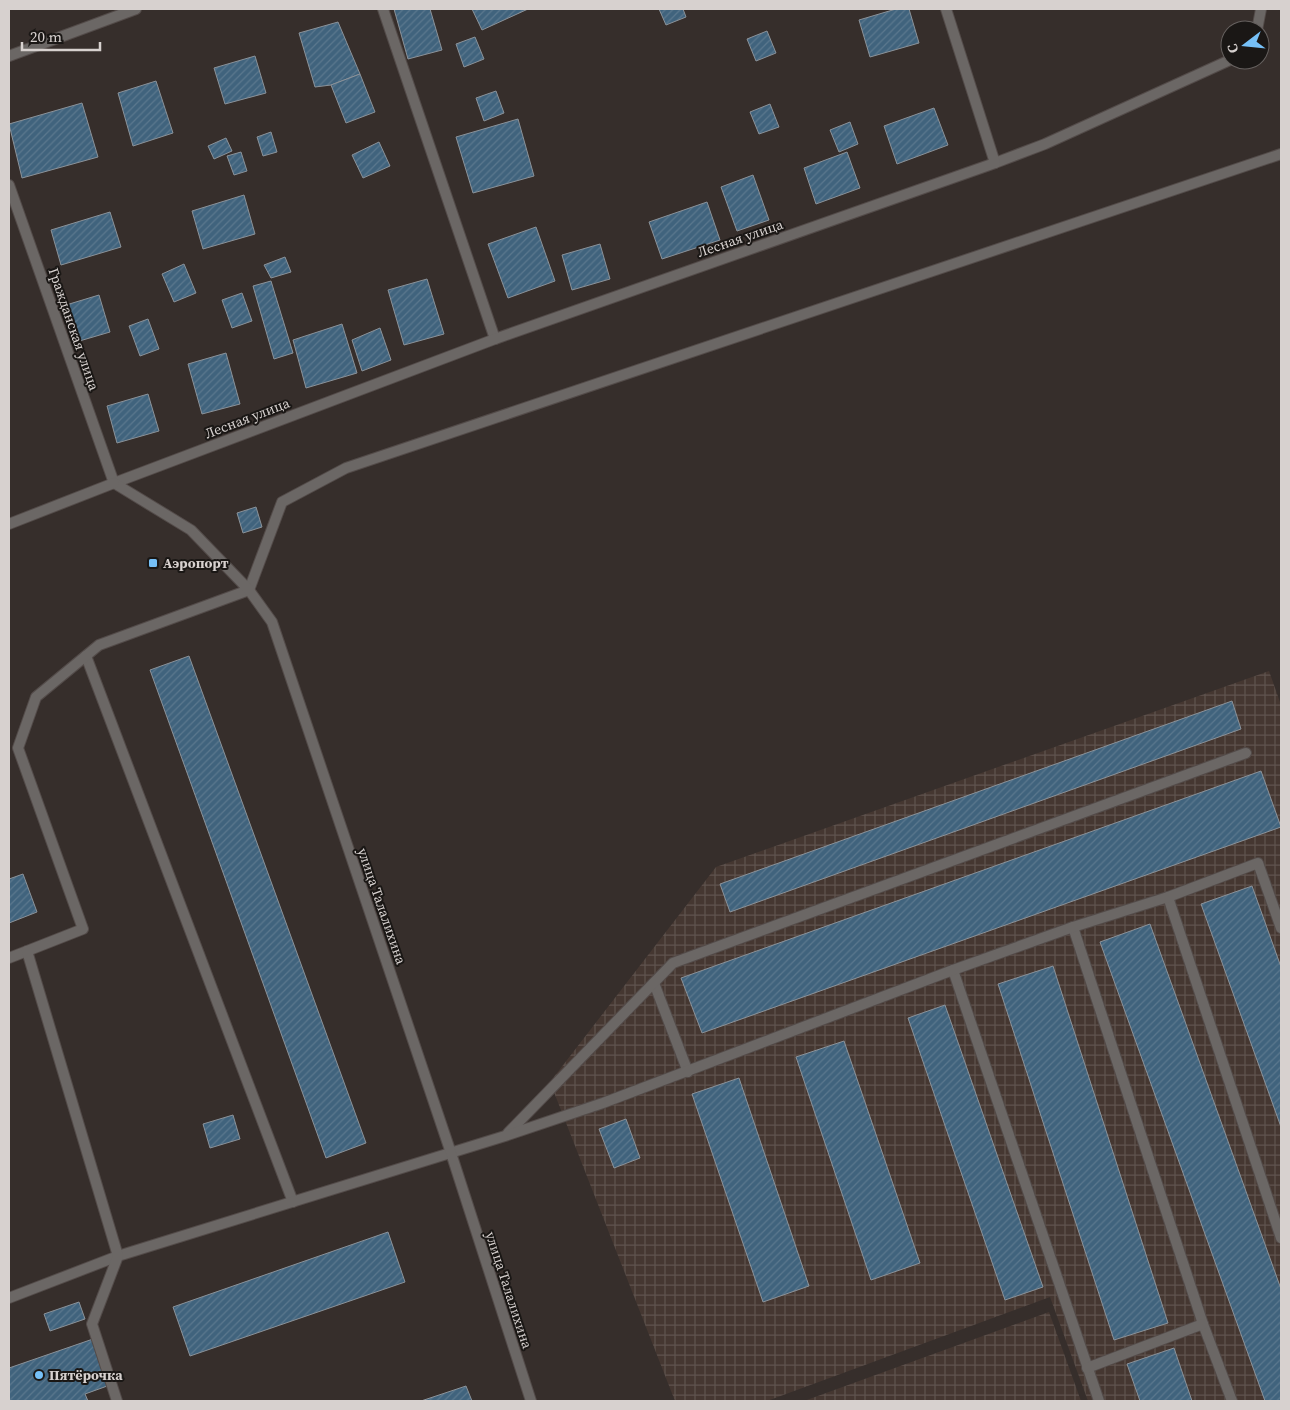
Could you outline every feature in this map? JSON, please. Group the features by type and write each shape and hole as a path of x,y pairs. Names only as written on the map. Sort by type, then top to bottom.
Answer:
{"street":[{"path":"9,56 136,9"},
{"path":"383,9 495,339"},
{"path":"946,9 995,163"},
{"name":"Лесная улица","path":"9,524 495,339 995,163 1045,144 1220,65"},
{"path":"9,958 84,929 13,750 36,697 99,645 249,590 282,502 346,468 1281,154"},
{"name":"Гражданская улица","path":"9,185 114,483"},
{"name":"улица Талалихина","path":"114,483 191,530 249,590 272,622 451,1152 531,1401"},
{"path":"86,656 293,1202"},
{"path":"505,1136 673,963 1246,753"},
{"path":"9,1298 118,1256 505,1136 688,1072 954,970 1073,927 1168,897 1258,863 1281,928"},
{"path":"1168,897 1281,1238"},
{"path":"1073,927 1203,1324 1232,1401"},
{"path":"28,951 118,1256 92,1324 117,1401"},
{"path":"954,970 1087,1368 1100,1401"},
{"path":"654,983 688,1072"},
{"path":"1087,1368 1203,1324"}],"shaded area":[{"path":"1269,671 1281,705 1281,1401 1088,1401 1050,1297 767,1401 675,1401 550,1082 716,867"},
{"path":"1049,1312 1081,1401 804,1401"}],"building":[{"path":"394,9 430,9 442,50 408,59"},
{"path":"472,9 528,9 482,30"},
{"path":"659,9 683,9 686,17 666,25"},
{"path":"896,9 909,9 919,43 870,57 859,20"},
{"path":"338,22 360,74 331,85 315,87 299,33"},
{"path":"767,31 776,53 756,61 747,39"},
{"path":"475,37 484,59 464,67 456,44"},
{"path":"255,56 266,93 225,104 214,68"},
{"path":"360,74 375,112 346,123 331,85"},
{"path":"156,81 173,133 133,146 118,93"},
{"path":"496,91 504,113 484,121 476,98"},
{"path":"82,103 98,157 22,178 9,124"},
{"path":"770,104 779,127 759,134 750,112"},
{"path":"934,108 948,145 897,164 884,126"},
{"path":"518,119 534,176 473,193 456,137"},
{"path":"850,122 858,144 839,152 830,130"},
{"path":"271,132 277,152 263,156 257,137"},
{"path":"226,138 232,151 214,159 208,146"},
{"path":"379,142 390,166 363,178 352,155"},
{"path":"241,152 247,171 234,175 227,156"},
{"path":"847,152 860,188 816,204 804,168"},
{"path":"753,175 769,220 737,231 721,187"},
{"path":"244,195 255,234 203,249 192,211"},
{"path":"707,202 720,240 662,259 649,222"},
{"path":"110,212 121,247 61,265 51,230"},
{"path":"536,227 555,281 508,298 488,244"},
{"path":"600,244 610,279 572,290 562,255"},
{"path":"285,257 291,272 271,278 264,265"},
{"path":"184,264 196,293 174,302 162,274"},
{"path":"427,279 444,334 404,345 388,290"},
{"path":"271,281 293,353 274,359 253,286"},
{"path":"242,293 252,321 232,328 222,300"},
{"path":"99,295 110,332 76,342 66,305"},
{"path":"148,319 159,349 140,356 129,326"},
{"path":"342,324 357,373 306,388 293,340"},
{"path":"380,328 391,360 362,371 352,340"},
{"path":"226,353 240,404 202,414 188,364"},
{"path":"148,394 159,431 117,443 107,406"},
{"path":"256,507 262,527 243,533 237,513"},
{"path":"189,656 366,1143 326,1158 150,670"},
{"path":"1232,701 1241,729 730,912 720,884"},
{"path":"1261,771 1281,827 702,1033 681,978"},
{"path":"23,874 37,912 9,923 9,879"},
{"path":"1252,886 1281,967 1281,1127 1201,904"},
{"path":"1150,924 1281,1289 1281,1401 1265,1401 1100,942"},
{"path":"1053,966 1168,1323 1114,1340 998,984"},
{"path":"945,1005 1043,1287 1005,1300 908,1018"},
{"path":"844,1041 920,1263 871,1280 796,1057"},
{"path":"739,1078 809,1286 763,1302 692,1094"},
{"path":"233,1115 240,1139 210,1148 203,1124"},
{"path":"626,1119 640,1158 614,1168 599,1129"},
{"path":"388,1232 405,1282 190,1356 173,1307"},
{"path":"79,1302 85,1319 50,1331 44,1314"},
{"path":"93,1339 110,1385 85,1394 88,1401 9,1401 9,1368"},
{"path":"1174,1348 1192,1401 1140,1401 1127,1364"},
{"path":"466,1386 472,1401 421,1401"}],"place":[{"name":"Аэропорт","path":"153,563"},
{"name":"Пятёрочка","path":"39,1375"}]}
